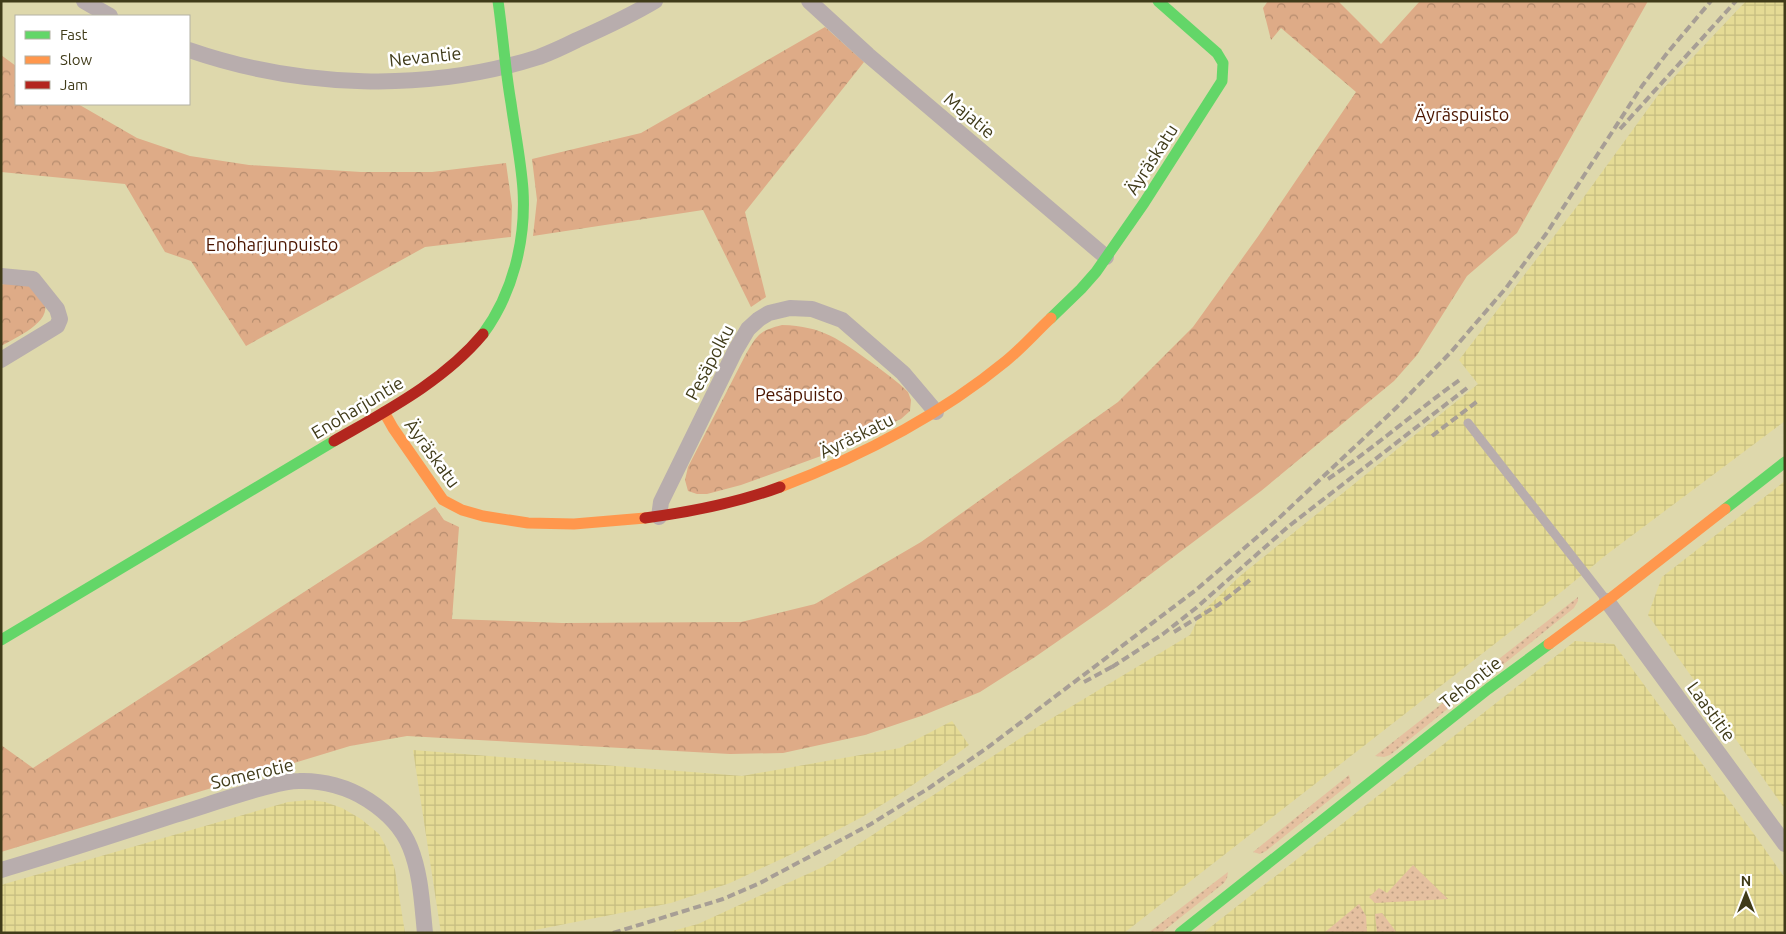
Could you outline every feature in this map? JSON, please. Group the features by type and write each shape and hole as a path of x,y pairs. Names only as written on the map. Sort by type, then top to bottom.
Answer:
{"street":[{"path":"84,1 108,15"},
{"name":"Enoharjuntie","path":"1,640 384,412 455,362 478,340 499,308 509,286 518,255 523,221 523,192 507,82 498,1"},
{"name":"Nevantie","path":"190,50 245,67 282,74 352,81 424,78 462,74 540,56 624,19 655,1"},
{"name":"Majatie","path":"809,1 868,55 1106,257"},
{"name":"Äyräskatu","path":"384,412 443,500 452,506 470,513 500,521 592,523 659,517 747,497 818,473 870,450 936,412 966,392 1007,360 1086,284 1121,238 1222,81 1223,63 1217,53 1158,1"},
{"path":"1,276 33,280 57,309 60,319 57,326 1,360"},
{"name":"Pesäpolku","path":"659,517 661,502 735,351 748,329 769,312 790,308 812,309 842,320 903,373 936,412"},
{"name":"Tehontie","path":"1180,933 1488,689 1607,601 1785,462"},
{"name":"Laastitie","path":"1607,601 1785,844"},
{"name":"Somerotie","path":"1,870 237,795 284,783 311,781 340,787 358,794 377,806 400,829 415,861 425,933"}],"lane":[{"path":"1468,423 1607,601"}],"shaded area":[{"path":"1746,1 1785,1 1785,421 1606,555 1124,933 665,933 698,924 825,866 1039,726 1190,635 1201,613 1240,576 1478,384 1459,360 1578,205 1661,91"},
{"path":"1785,481 1785,809 1648,615 1662,577"},
{"path":"1578,597 1574,608 1390,755 1384,757 1375,756"},
{"path":"1575,641 1614,644 1759,841 1785,878 1785,933 1203,933"},
{"path":"952,721 969,745 943,764 862,817 792,854 730,883 671,903 520,933 441,933 413,750 742,776 900,748"},
{"path":"1349,775 1351,783 1266,851 1260,854 1253,852"},
{"path":"310,800 325,802 342,808 361,819 379,834 389,852 395,870 405,933 1,933 1,885 288,802"},
{"path":"1413,865 1448,899 1375,903 1369,897 1379,888 1387,893"},
{"path":"1228,872 1224,883 1161,933 1148,933"},
{"path":"1359,904 1366,916 1367,933 1324,933"},
{"path":"1382,913 1397,933 1377,933 1375,914"}],"green space":[{"name":"Äyräspuisto","path":"1268,1 1338,1 1381,44 1420,1 1648,1 1517,233 1467,276 1417,355 1394,381 1261,491 1107,607 1035,657 980,692 924,715 865,735 783,753 730,754 407,736 350,746 1,852 1,745 33,768 435,507 444,520 459,527 452,619 562,623 741,622 815,604 921,542 1118,402 1193,327 1259,235 1356,92 1281,28 1271,40 1263,8"},
{"path":"825,27 864,62 745,212 766,297 751,307 703,210 533,236 537,200 532,159 641,133"},
{"name":"Enoharjunpuisto","path":"1,55 15,65 15,105 80,105 137,138 190,156 249,165 361,172 432,172 506,163 512,206 511,237 425,247 246,346 191,261 165,252 125,184 1,172"},
{"path":"7,283 29,283 44,302 45,309 38,323 1,346 1,285"},
{"name":"Pesäpuisto","path":"782,325 820,331 840,341 908,392 911,400 910,411 901,419 821,456 741,485 707,494 697,494 688,491 685,480 688,467 746,354 760,334 768,329"}],"railway":[{"path":"613,933 723,899 760,883 871,824 929,788 987,748 1196,590 1278,519 1397,407 1451,352 1506,288 1546,234 1642,86 1711,1"},
{"path":"1620,129 1736,1"},
{"path":"1328,479 1461,379"},
{"path":"1112,667 1163,634 1196,608 1289,526 1467,388"},
{"path":"1432,436 1479,400"},
{"path":"1174,632 1218,605 1250,580"},
{"path":"1084,682 1117,664"}],"traffic: fast":[{"path":"483,334 510,284 520,247 523,209 521,168 507,78 498,1"},
{"path":"1051,318 1096,272 1144,203 1222,81 1223,63 1217,53 1158,1"},
{"path":"1,640 334,441"},
{"path":"1725,509 1785,462"},
{"path":"1180,933 1488,689 1549,644"}],"traffic: slow":[{"path":"780,487 870,448 927,417 954,400 1006,361 1051,318"},
{"path":"384,412 443,500 462,510 483,516 528,523 574,524 645,518"},
{"path":"1549,644 1725,509"}],"traffic: jam":[{"path":"334,441 432,381 468,351 483,334"},
{"path":"645,518 713,506 747,498 780,487"}]}
